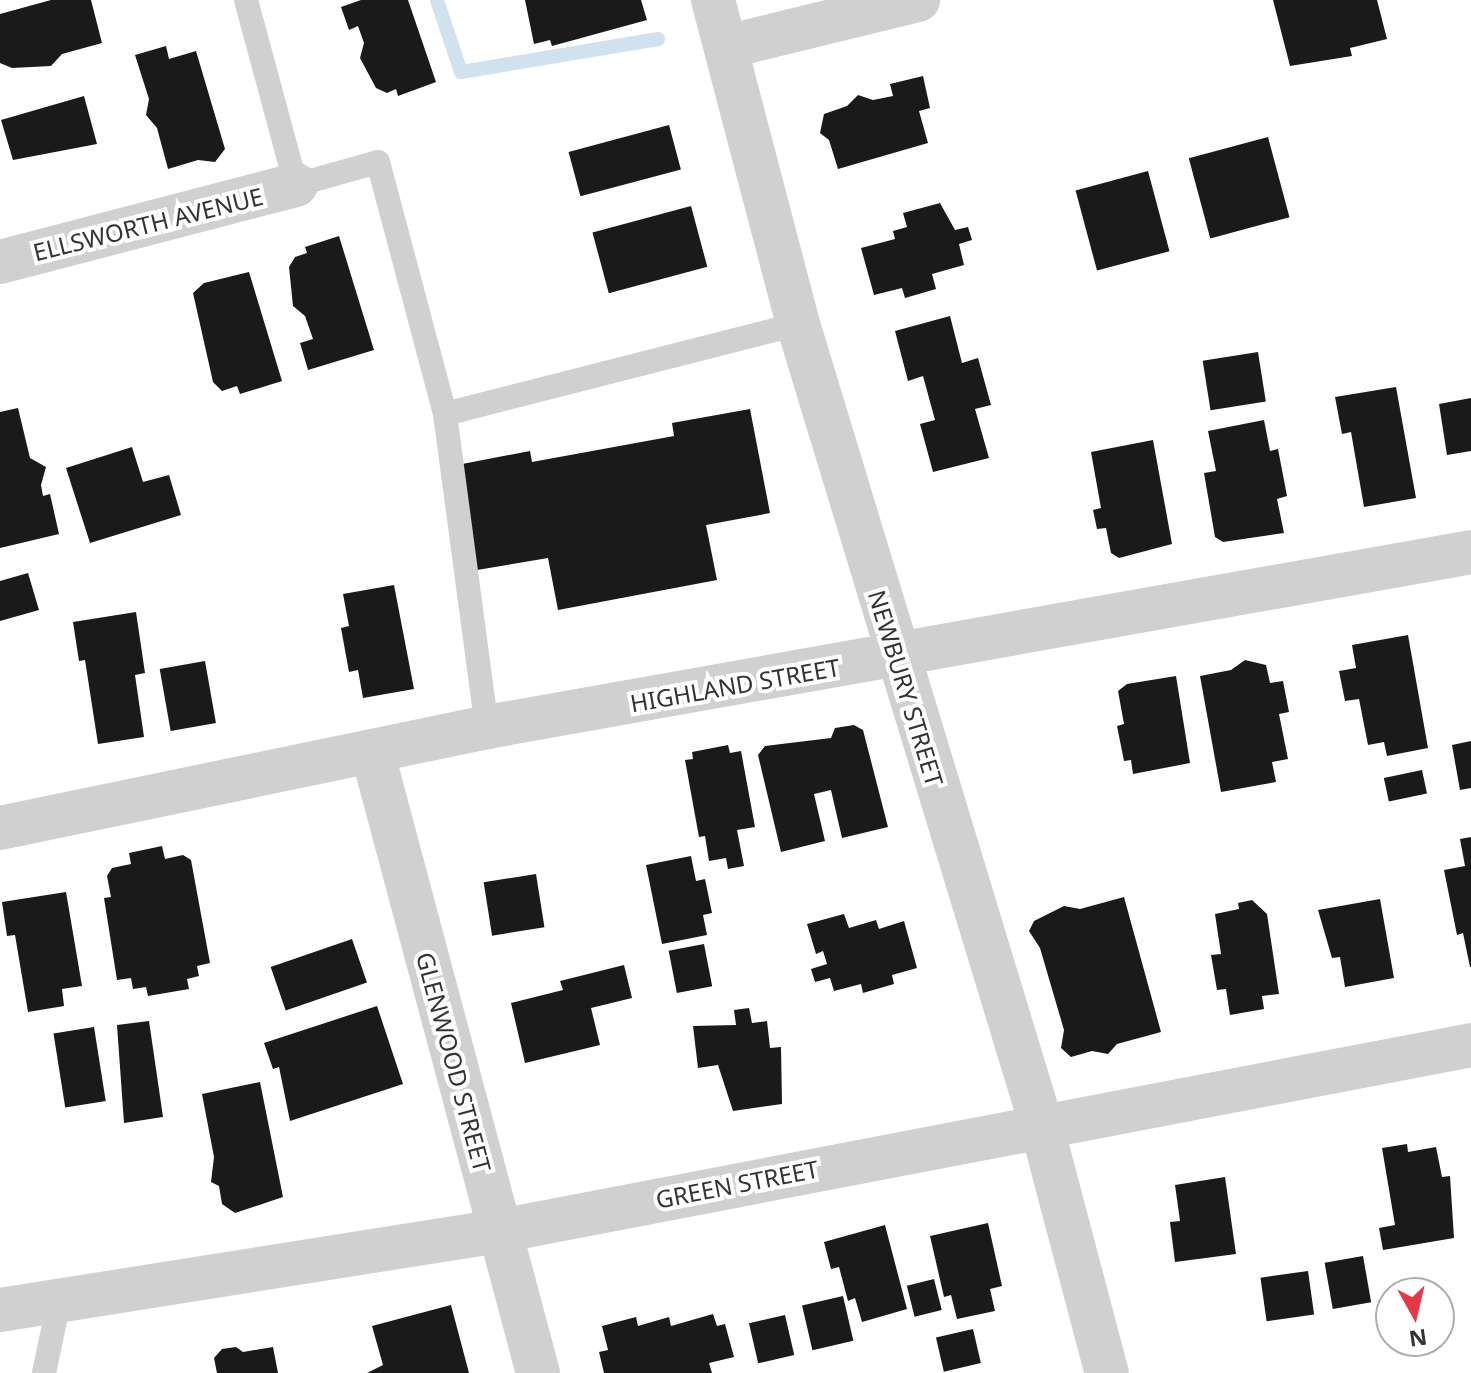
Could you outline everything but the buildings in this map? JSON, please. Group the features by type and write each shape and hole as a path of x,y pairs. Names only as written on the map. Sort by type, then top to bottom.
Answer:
{"street":[{"name":"NEWBURY STREET","path":"713,0 798,324 896,658 1041,1124 1107,1373"},
{"path":"726,47 918,0"},
{"name":"ELLSWORTH AVENUE","path":"2,254 296,185"},
{"name":"HIGHLAND STREET","path":"0,828 487,727 896,658 1471,552"},
{"name":"GLENWOOD STREET","path":"372,751 538,1373"},
{"name":"GREEN STREET","path":"0,1310 499,1231 1041,1124 1471,1045"}],"lane":[{"path":"246,0 296,185 378,162 445,414 487,727"},
{"path":"445,414 798,324"},
{"path":"44,1373 59,1301"}],"waterway":[{"path":"437,0 461,72 658,39"}]}
